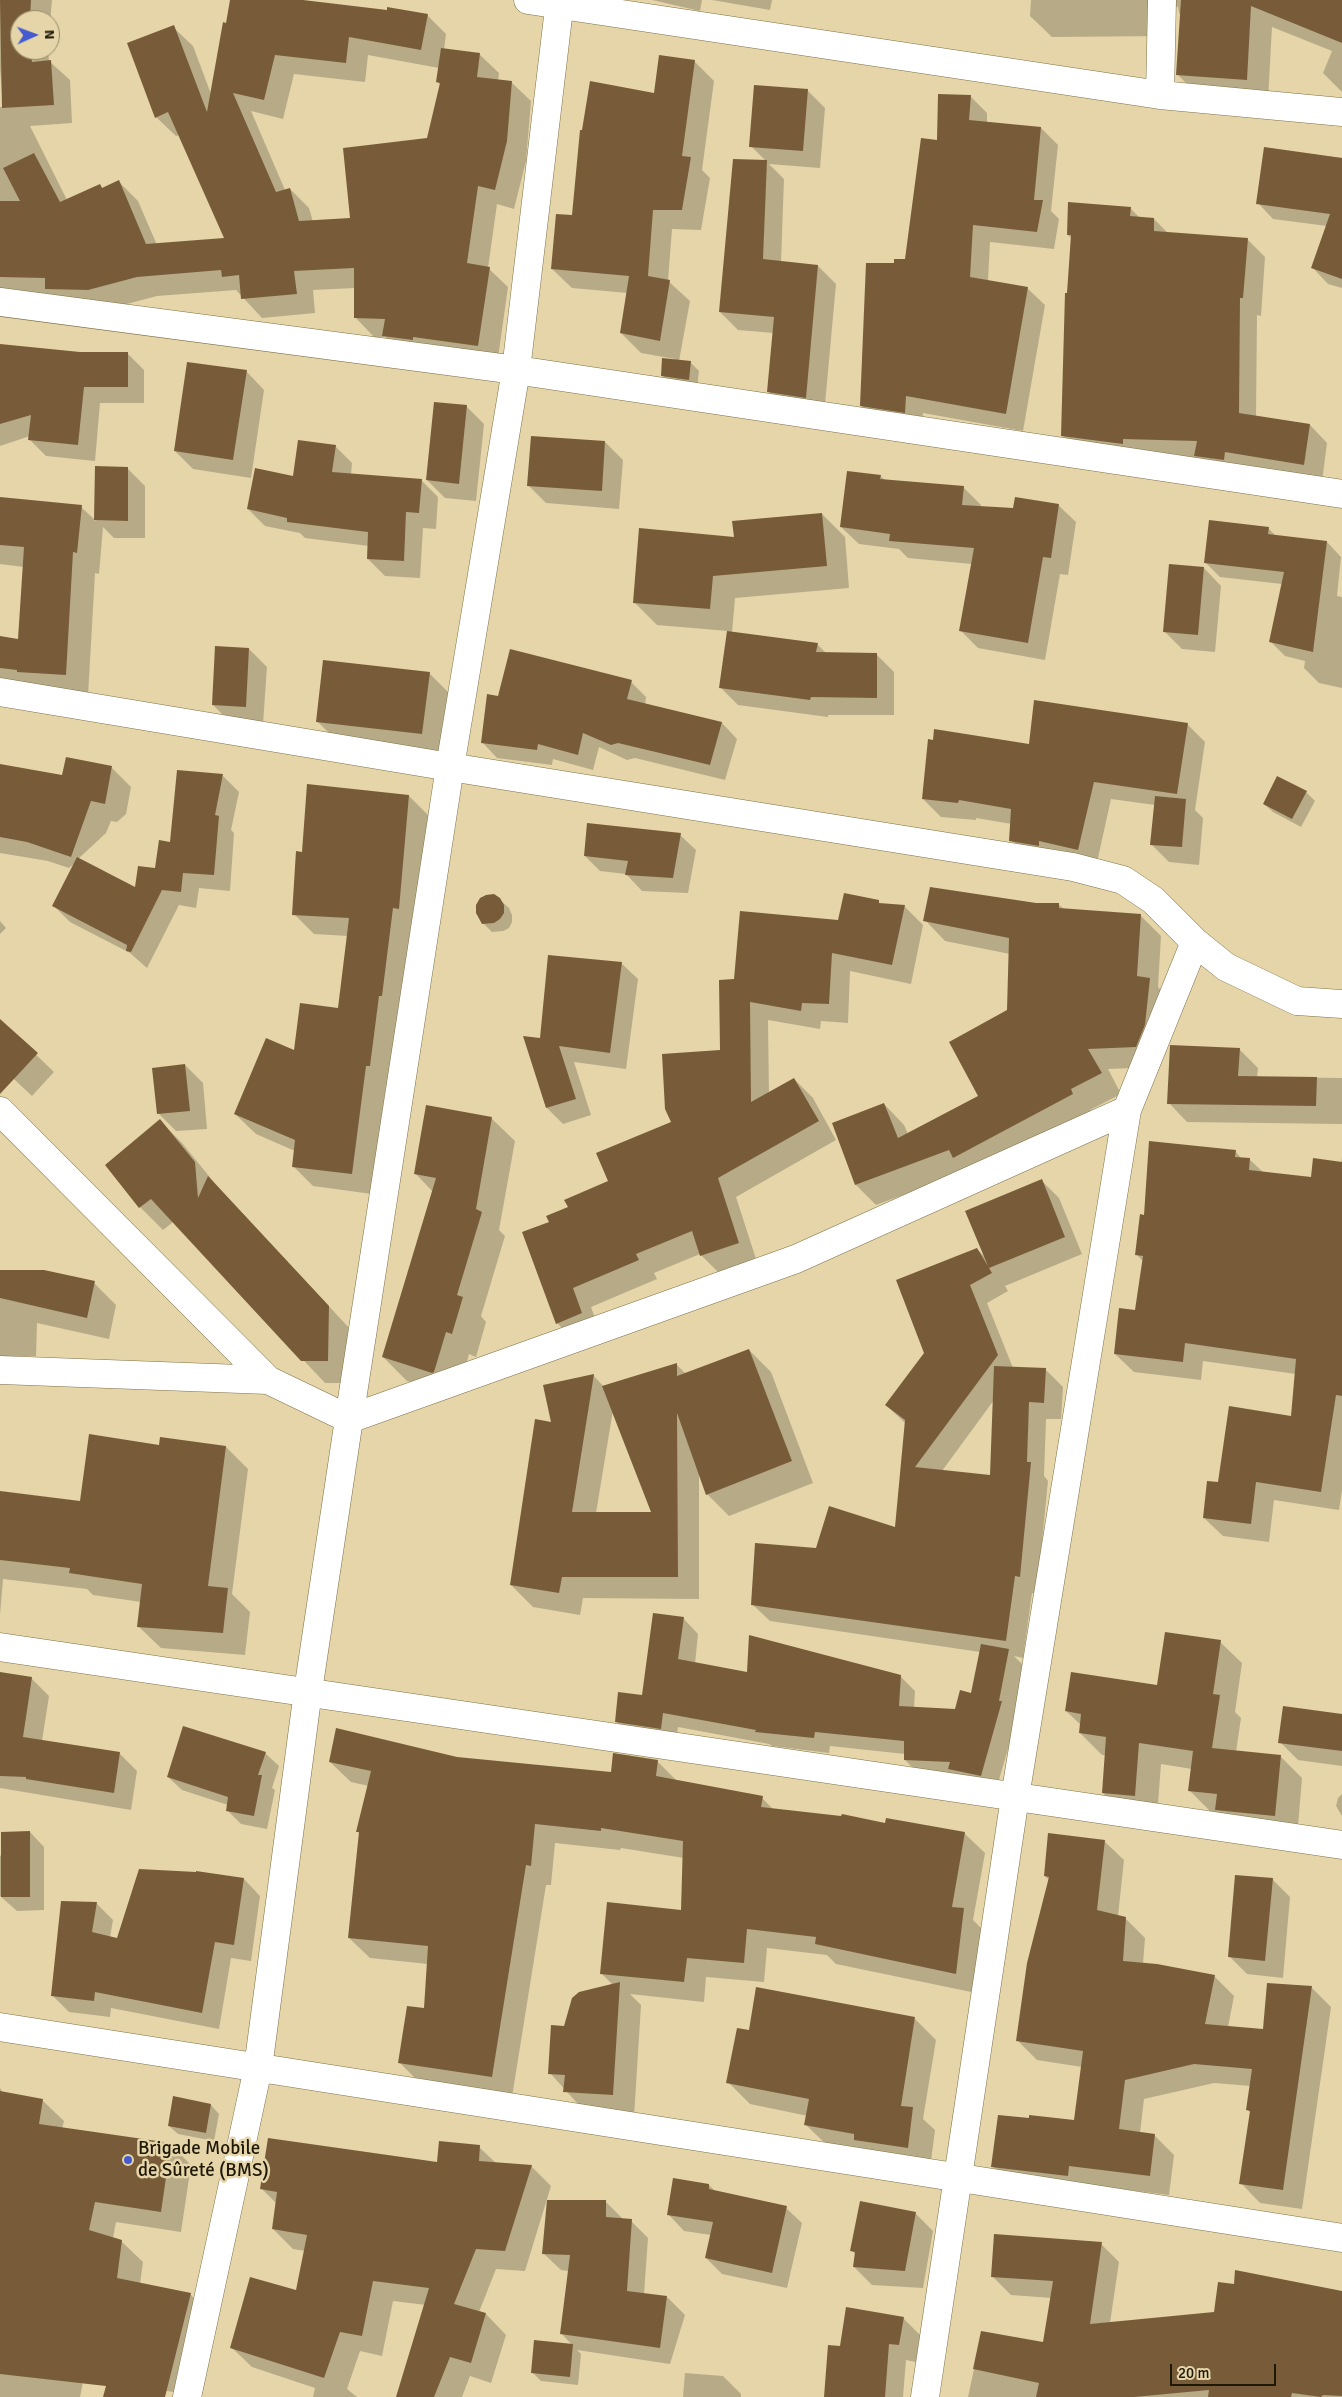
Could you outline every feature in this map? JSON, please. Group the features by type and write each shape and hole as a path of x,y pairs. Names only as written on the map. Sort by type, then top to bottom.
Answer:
{"street":[{"path":"528,0 560,3 1160,95 1342,112"},
{"path":"1160,95 1162,0"},
{"path":"187,2397 258,2068 308,1691 349,1419 450,767 516,370 560,3"},
{"path":"0,302 516,370 1342,494"},
{"path":"0,692 450,767 1073,867 1123,880 1153,900 1196,942 1226,967 1297,1001 1342,1004"},
{"path":"926,2397 957,2176 1015,1797 1126,1110 1196,942"},
{"path":"0,1111 268,1380 349,1419 796,1259 1126,1110"},
{"path":"0,1370 268,1380"},
{"path":"0,1647 308,1691 1342,1846"},
{"path":"0,2027 1342,2238"}],"building":[{"path":"0,0 31,0 30,10 10,10 10,60 32,60 32,62 51,60 54,105 2,108"},
{"path":"230,0 303,0 387,10 387,7 428,14 421,50 349,37 346,63 275,55 264,100 233,93 276,192 290,188 299,221 350,218 343,148 427,138 440,83 436,82 441,48 480,53 477,77 512,81 507,141 495,190 478,186 467,263 490,267 478,346 413,337 413,340 382,336 385,319 354,318 354,268 294,271 297,294 241,299 239,275 222,277 221,270 137,277 88,290 45,289 45,278 0,277 0,201 20,201 3,168 34,153 60,202 100,184 102,188 119,180 146,244 224,238 168,112 155,118 127,43 174,25 207,112 223,22 226,23"},
{"path":"1181,0 1342,0 1342,43 1251,6 1247,80 1176,75"},
{"path":"659,55 695,60 682,156 691,157 682,210 653,210 648,276 670,280 660,341 620,333 629,276 551,269 556,214 572,215 580,130 582,130 590,81 654,93"},
{"path":"754,85 808,89 803,151 749,147"},
{"path":"938,94 971,95 969,120 1041,127 1034,200 1043,200 1037,232 973,225 970,277 1028,287 1006,414 906,396 905,413 860,406 866,263 894,263 894,259 905,259 921,138 937,140"},
{"path":"1264,147 1342,158 1342,279 1311,268 1330,214 1256,204"},
{"path":"733,159 767,160 763,259 818,265 806,398 767,392 774,317 719,312"},
{"path":"1068,202 1131,207 1130,216 1154,218 1154,231 1248,238 1243,298 1240,298 1239,413 1310,424 1304,465 1225,452 1224,460 1194,456 1197,441 1123,439 1123,444 1061,436 1065,293 1067,293 1071,235 1067,235"},
{"path":"0,344 80,352 128,352 128,387 84,387 78,445 28,440 31,415 0,424"},
{"path":"662,358 691,361 689,380 661,376"},
{"path":"187,362 247,370 233,460 174,451"},
{"path":"434,402 467,405 459,484 426,480"},
{"path":"531,436 605,441 602,491 527,486"},
{"path":"298,440 336,445 332,472 422,479 419,513 406,512 404,561 367,559 368,532 287,522 287,518 247,509 255,468 293,476"},
{"path":"95,466 128,467 128,521 94,520"},
{"path":"847,471 881,475 880,479 964,486 962,505 1013,508 1015,497 1059,504 1051,558 1043,557 1028,643 959,631 974,548 889,541 890,534 840,527"},
{"path":"0,497 82,505 77,553 73,552 66,675 17,672 17,670 0,668 0,636 18,639 24,547 0,545"},
{"path":"822,513 827,566 713,576 710,609 633,603 639,528 734,537 732,521"},
{"path":"1209,520 1269,527 1268,534 1327,541 1313,652 1269,642 1284,572 1204,563"},
{"path":"1169,564 1204,567 1198,635 1163,632"},
{"path":"727,631 818,643 816,652 877,653 877,698 811,697 810,700 719,688"},
{"path":"215,646 249,648 246,707 212,705"},
{"path":"510,649 632,680 627,699 722,722 710,765 618,743 611,745 583,733 578,755 538,744 537,750 481,743 487,694 498,696"},
{"path":"323,660 430,672 422,734 316,722"},
{"path":"1034,700 1188,723 1177,794 1094,782 1078,850 1039,841 1039,846 1009,841 1011,809 959,800 958,803 922,799 928,739 933,740 934,729 1029,744"},
{"path":"66,757 112,766 105,804 91,801 71,857 27,842 0,837 0,764 62,775"},
{"path":"177,770 223,774 215,815 219,816 214,875 183,873 181,892 162,890 131,952 126,951 127,945 52,906 77,857 135,887 138,866 155,868 159,840 170,842"},
{"path":"1277,776 1307,791 1292,819 1263,804"},
{"path":"307,784 409,795 399,909 393,908 382,996 379,996 370,1066 366,1066 352,1174 292,1167 295,1140 234,1114 266,1038 294,1050 300,1003 338,1008 349,918 292,915 296,851 302,852"},
{"path":"1155,796 1186,799 1182,847 1150,845"},
{"path":"587,823 681,833 673,878 625,875 628,861 584,856"},
{"path":"930,887 1036,903 1059,903 1059,908 1141,914 1137,976 1150,978 1145,1025 1136,1047 1088,1049 1102,1073 1071,1089 1073,1094 953,1158 949,1150 855,1185 832,1123 884,1103 898,1138 978,1096 949,1042 1007,1010 1009,938 923,921"},
{"path":"844,893 879,900 879,903 905,905 892,965 832,953 829,1004 802,1003 801,1011 750,1002 751,1102 794,1078 819,1121 718,1178 739,1243 700,1256 692,1231 636,1254 639,1260 573,1288 582,1313 556,1324 522,1232 549,1222 546,1216 568,1207 564,1200 608,1181 596,1153 671,1122 665,1109 662,1054 720,1050 719,980 734,979 740,911 838,920"},
{"path":"494,894 500,898 504,905 504,913 494,923 482,924 476,913 476,905 480,898"},
{"path":"548,955 622,962 610,1053 559,1046 576,1099 546,1108 523,1036 540,1038"},
{"path":"0,1019 38,1053 0,1094"},
{"path":"1170,1045 1240,1048 1238,1076 1317,1077 1316,1106 1167,1104"},
{"path":"185,1064 190,1111 157,1114 152,1068"},
{"path":"426,1105 492,1117 476,1209 482,1212 457,1295 463,1297 452,1334 446,1332 434,1372 432,1373 382,1357 436,1178 414,1174"},
{"path":"160,1119 195,1162 198,1198 208,1176 329,1306 328,1361 301,1361 151,1199 139,1208 105,1165"},
{"path":"1149,1141 1236,1150 1235,1157 1250,1158 1249,1170 1311,1177 1313,1158 1342,1162 1342,1396 1336,1395 1321,1492 1256,1482 1251,1524 1203,1518 1207,1481 1218,1482 1229,1406 1291,1416 1296,1359 1185,1343 1183,1362 1114,1354 1119,1308 1135,1310 1143,1256 1135,1255 1140,1214 1144,1215"},
{"path":"1042,1179 1065,1237 989,1268 992,1273 970,1285 998,1355 915,1467 990,1475 994,1366 1046,1368 1044,1403 1029,1402 1027,1462 1031,1462 1020,1577 1015,1576 1006,1641 751,1605 755,1543 816,1548 829,1506 895,1527 905,1420 885,1405 924,1353 896,1280 977,1248 988,1266 965,1211"},
{"path":"0,1270 44,1270 95,1281 87,1318 0,1298"},
{"path":"749,1349 792,1461 706,1495 677,1413 678,1577 562,1577 559,1593 510,1585 535,1419 551,1422 543,1385 594,1374 572,1512 651,1512 602,1386 677,1363 677,1376"},
{"path":"89,1434 159,1445 160,1437 226,1446 208,1586 228,1588 223,1633 137,1627 142,1584 69,1573 70,1568 0,1560 0,1491 80,1501"},
{"path":"653,1613 684,1617 678,1659 747,1672 749,1635 901,1675 899,1706 955,1709 960,1690 971,1693 981,1644 1009,1649 999,1701 1002,1701 981,1776 948,1769 950,1762 904,1760 904,1741 815,1732 814,1738 755,1732 756,1730 663,1713 661,1729 615,1722 618,1692 642,1695"},
{"path":"1165,1632 1221,1640 1213,1694 1220,1695 1212,1748 1281,1755 1275,1816 1215,1810 1217,1794 1188,1791 1193,1751 1139,1743 1135,1796 1102,1793 1106,1737 1079,1733 1081,1714 1065,1711 1071,1672 1157,1685"},
{"path":"0,1672 32,1677 23,1737 120,1752 114,1793 26,1779 26,1777 0,1776"},
{"path":"1283,1706 1342,1714 1342,1751 1278,1743"},
{"path":"183,1726 266,1752 258,1775 262,1775 254,1816 226,1811 228,1797 167,1777"},
{"path":"336,1728 457,1757 611,1772 613,1753 658,1760 656,1776 763,1796 761,1807 841,1816 842,1814 885,1823 886,1818 965,1832 952,1907 964,1908 956,1974 815,1944 816,1937 747,1929 744,1963 687,1958 684,1982 600,1974 607,1902 681,1910 683,1841 601,1828 601,1831 535,1824 531,1866 526,1865 492,2077 398,2063 407,2006 424,2008 428,1946 348,1938 359,1832 356,1832 371,1771 329,1762"},
{"path":"30,1831 30,1897 1,1897 1,1832"},
{"path":"1048,1833 1105,1840 1097,1910 1126,1917 1123,1961 1157,1964 1215,1975 1205,2024 1263,2029 1267,1983 1312,1986 1283,2190 1239,2184 1250,2111 1246,2110 1252,2069 1194,2064 1125,2080 1119,2129 1155,2134 1150,2176 1069,2166 1068,2176 991,2167 998,2115 1029,2118 1029,2115 1074,2120 1083,2051 1016,2041 1027,1963 1049,1877 1044,1876"},
{"path":"139,1869 196,1871 244,1878 234,1945 215,1942 202,2013 95,1992 94,2001 51,1996 61,1901 97,1902 92,1932 117,1938"},
{"path":"1235,1875 1273,1878 1265,1961 1228,1957"},
{"path":"620,1982 613,2095 563,2092 565,2075 548,2074 551,2025 564,2026 572,1998 579,1992"},
{"path":"756,1987 915,2017 901,2106 913,2107 908,2148 854,2140 854,2134 804,2125 809,2099 726,2083 737,2028 749,2030"},
{"path":"0,2091 43,2099 39,2124 171,2143 161,2212 95,2202 89,2230 122,2240 117,2278 191,2293 165,2397 103,2397 106,2386 0,2374"},
{"path":"173,2096 211,2104 206,2133 168,2126"},
{"path":"268,2138 437,2162 439,2141 480,2145 479,2161 532,2165 505,2251 476,2249 454,2304 486,2313 471,2363 450,2357 434,2397 396,2397 429,2288 373,2281 362,2336 340,2332 324,2378 230,2348 250,2277 296,2290 307,2235 272,2229 277,2192 260,2189"},
{"path":"673,2178 709,2184 709,2189 787,2206 772,2273 705,2258 713,2222 667,2215"},
{"path":"547,2200 606,2200 606,2217 632,2219 627,2291 667,2296 660,2348 560,2334 570,2255 542,2254"},
{"path":"860,2201 916,2212 905,2271 853,2267 855,2252 850,2251"},
{"path":"994,2234 1102,2242 1090,2324 1214,2312 1218,2282 1234,2284 1235,2270 1342,2291 1342,2396 1323,2395 1321,2397 1292,2393 1291,2397 1208,2397 1209,2390 1134,2397 1036,2397 1039,2383 973,2369 981,2331 1043,2342 1053,2281 991,2277"},
{"path":"846,2307 904,2317 899,2345 889,2344 885,2397 824,2397 828,2345 840,2346"},
{"path":"534,2340 573,2344 570,2377 531,2373"}],"place":[{"name":"Brigade Mobile de Sûreté (BMS)","path":"128,2160"}]}
